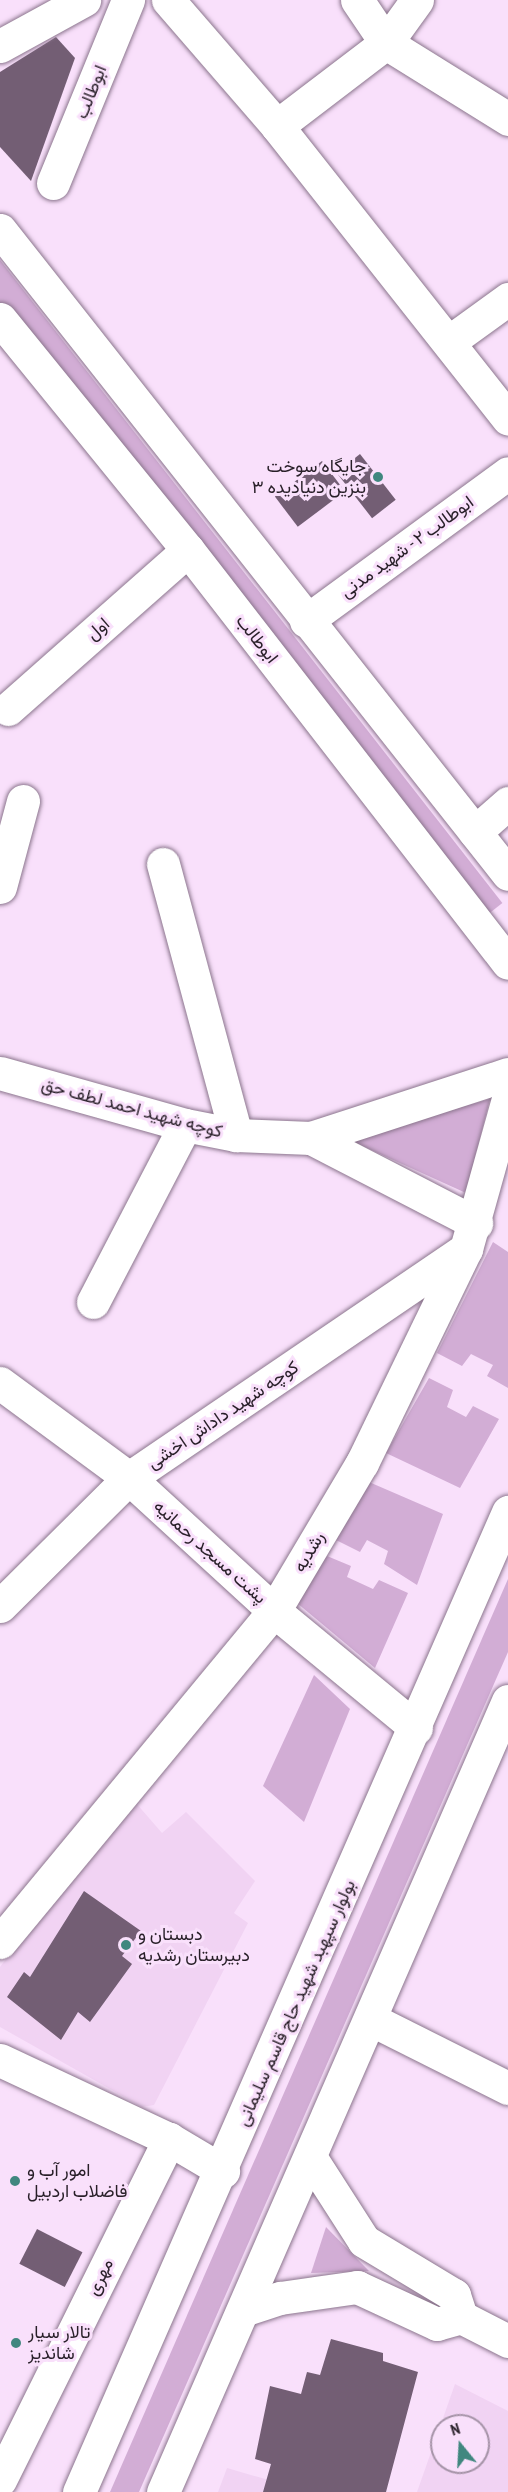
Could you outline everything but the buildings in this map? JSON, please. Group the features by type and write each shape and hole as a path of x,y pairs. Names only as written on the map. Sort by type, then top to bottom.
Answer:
{"street":[{"path":"0,46 84,0"},
{"name":"ابوطالب","path":"53,183 128,0"},
{"path":"168,0 277,126 450,341 508,419"},
{"path":"357,0 386,44 508,118"},
{"path":"277,126 386,44 417,0"},
{"path":"0,230 306,621 508,874"},
{"path":"450,341 508,299"},
{"name":"ابوطالب","path":"1,322 188,550 508,963"},
{"name":"ابوطالب ۲ - شهید مدنی","path":"306,621 508,473"},
{"name":"اول","path":"8,709 188,550"},
{"path":"0,887 23,801"},
{"path":"475,832 508,803"},
{"path":"163,864 236,1135"},
{"name":"کوچه شهید احمد لطف حق","path":"0,1073 185,1125 236,1135 311,1138 508,1074"},
{"name":"رشدیه","path":"0,1942 274,1611 362,1463 471,1236 508,1099"},
{"path":"93,1302 185,1125"},
{"path":"311,1138 471,1236"},
{"name":"کوچه شهید داداش اخشی","path":"0,1606 129,1478 471,1236"},
{"name":"پشت مسجد رحمانیه","path":"0,1383 129,1478 274,1611 416,1728"},
{"name":"بولوار سپهبد شهید حاج قاسم سلیمانی","path":"79,2492 223,2171 508,1512"},
{"path":"163,2492 312,2160 508,1701"},
{"path":"372,2019 508,2088"},
{"path":"0,2060 169,2139 223,2171"},
{"name":"مهری","path":"0,2480 169,2139"},
{"path":"312,2160 363,2241 454,2295 461,2317"},
{"path":"246,2309 280,2298 357,2287 437,2324 461,2317 508,2341"}],"shaded area":[{"path":"0,260 502,903 477,923 0,312"},
{"path":"490,1099 466,1193 347,1139"},
{"path":"493,1242 508,1252 508,1388 487,1376 493,1365 471,1354 462,1366 437,1353"},
{"path":"429,1378 453,1390 447,1407 466,1417 473,1406 499,1419 460,1488 386,1453"},
{"path":"369,1482 443,1514 417,1585 384,1564 388,1551 367,1540 360,1552 336,1540"},
{"path":"327,1556 351,1566 347,1577 373,1589 379,1580 408,1593 375,1668 291,1598"},
{"path":"508,1579 508,1652 139,2492 110,2492"},
{"path":"314,1675 350,1709 304,1822 263,1786"},
{"name":"دبستان و دبیرستان رشدیه","path":"129,1795 162,1833 186,1812 255,1881 234,1913 248,1923 154,2105 142,2107 0,2027 0,1967"},
{"path":"326,2227 369,2271 311,2273"},
{"path":"455,2384 508,2411 508,2492 417,2492 430,2455 430,2474 490,2474 490,2414 444,2414"},
{"path":"227,2468 310,2492 218,2492"}],"place":[{"name":"جایگاه سوخت بنزین دنیادیده ۳","path":"378,477"},
{"name":"دبستان و دبیرستان رشدیه","path":"126,1945"},
{"name":"امور آب و فاضلاب اردبیل","path":"15,2181"},
{"name":"تالار سیار شاندیز","path":"16,2343"}]}
